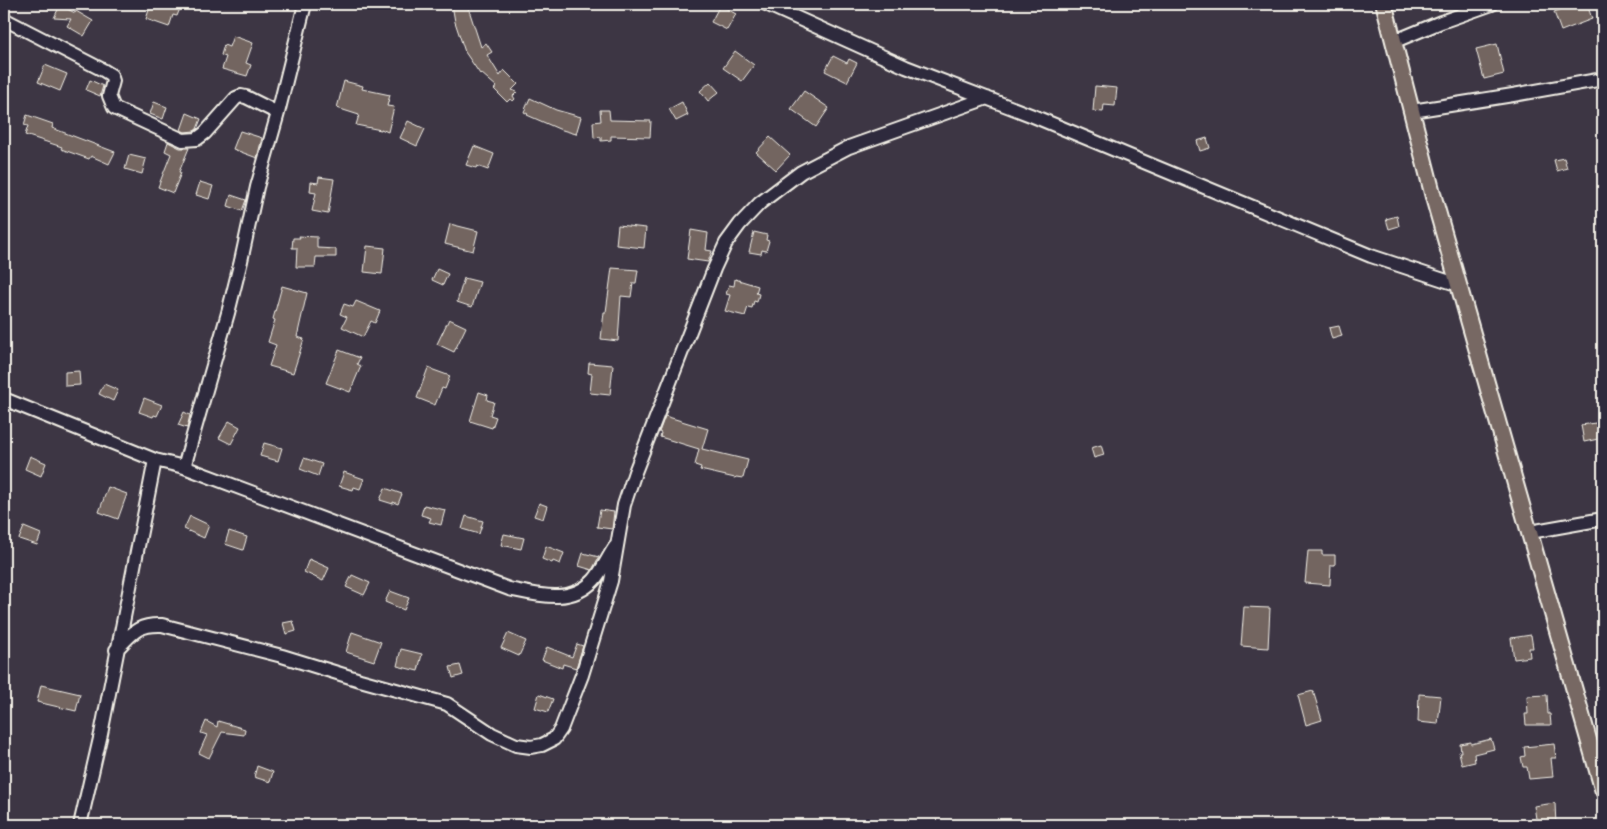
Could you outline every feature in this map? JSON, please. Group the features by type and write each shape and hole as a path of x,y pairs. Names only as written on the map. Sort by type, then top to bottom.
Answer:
{"main road":[{"path":"1384,4 1395,41 1434,200 1603,790"}],"street":[{"path":"184,468 228,313 257,187 278,113 305,4"},
{"path":"766,4 906,67 1279,216 1371,256 1458,285"},
{"path":"1395,41 1492,4"},
{"path":"4,18 111,75 113,81 109,96 114,108 183,140 197,139 205,133 236,98 241,96 246,96 278,113"},
{"path":"1412,111 1603,79"},
{"path":"116,650 137,629 148,624 162,625 282,656 447,704 504,741 516,745 531,747 542,745 554,739 561,729 582,675 612,581 624,505 714,269 726,243 740,224 760,203 801,172 849,147 986,98"},
{"path":"4,399 155,460 184,468 509,589 564,597 583,590 595,579 617,543"},
{"path":"80,825 101,734 116,650 155,460"},
{"path":"1530,532 1603,520"}],"building":[{"path":"151,4 181,6 177,16 173,15 169,27 146,19"},
{"path":"452,4 467,4 481,47 486,43 492,52 487,55 500,76 504,70 518,84 512,90 517,92 513,96 515,99 513,101 510,99 507,102 494,89 497,87 480,74 465,52 455,22"},
{"path":"1576,4 1587,4 1592,19 1561,31 1554,12"},
{"path":"60,5 75,13 76,11 93,21 84,36 67,26 71,19 54,18"},
{"path":"720,5 736,14 727,30 711,22"},
{"path":"233,36 253,43 246,63 251,65 247,76 222,69 226,57 221,55 224,45 229,47"},
{"path":"1497,44 1504,74 1484,79 1476,49"},
{"path":"735,51 754,65 742,81 723,68"},
{"path":"833,56 847,63 849,59 857,63 847,82 825,71"},
{"path":"45,65 67,74 60,91 38,82"},
{"path":"90,80 103,86 100,96 86,90"},
{"path":"344,81 363,86 362,89 390,95 387,106 394,107 388,132 356,125 359,115 337,108"},
{"path":"710,82 719,92 708,101 700,91"},
{"path":"1095,86 1117,88 1115,106 1104,105 1103,112 1093,111"},
{"path":"804,91 829,108 816,127 791,109"},
{"path":"530,98 556,110 581,117 576,134 527,115 524,112"},
{"path":"154,102 167,107 163,119 150,114"},
{"path":"682,102 688,115 676,121 669,109"},
{"path":"600,110 609,110 610,120 651,121 650,137 611,136 611,140 601,141 601,137 594,138 593,122 601,121"},
{"path":"187,113 201,119 197,129 194,131 185,132 181,130"},
{"path":"27,115 53,124 52,128 115,152 109,164 91,156 89,159 61,149 62,147 25,135 28,126 24,125"},
{"path":"408,121 425,129 417,146 400,138"},
{"path":"240,131 262,138 257,158 233,149"},
{"path":"770,137 790,155 776,170 756,152"},
{"path":"1207,138 1210,148 1200,151 1197,141"},
{"path":"168,142 180,148 189,148 173,193 158,187 171,154 165,151"},
{"path":"474,146 494,154 488,170 466,165"},
{"path":"129,155 146,159 142,174 125,169"},
{"path":"1564,158 1567,168 1557,171 1554,160"},
{"path":"319,177 334,179 328,214 312,211 316,193 310,192 311,182 318,183"},
{"path":"200,182 213,186 209,199 196,195"},
{"path":"231,195 246,200 242,211 228,206"},
{"path":"1397,216 1399,226 1389,229 1386,219"},
{"path":"450,224 478,231 473,251 445,244"},
{"path":"618,225 646,228 644,248 616,245"},
{"path":"691,230 708,233 706,250 712,251 708,262 687,259"},
{"path":"754,232 767,235 766,240 769,241 766,251 762,250 761,254 749,252"},
{"path":"299,236 317,237 317,248 336,249 336,257 316,257 315,267 296,267 297,248 292,248 293,238 300,238"},
{"path":"367,246 385,248 382,274 364,272"},
{"path":"612,268 638,270 636,283 633,283 631,297 621,296 618,341 601,339"},
{"path":"437,269 448,274 443,285 432,280"},
{"path":"464,278 480,282 472,307 457,302"},
{"path":"735,279 758,286 756,293 759,294 757,302 754,301 752,308 748,307 745,316 725,311 730,295 726,294 729,285 734,286"},
{"path":"282,286 307,293 297,337 304,339 293,373 269,366 276,345 268,342"},
{"path":"356,301 380,311 375,323 371,321 363,337 342,327 347,317 340,314 344,304 353,307"},
{"path":"449,319 466,327 454,352 437,344"},
{"path":"1339,326 1342,336 1332,339 1329,328"},
{"path":"339,350 360,358 357,364 361,366 350,392 326,383"},
{"path":"589,363 613,365 610,395 590,393 592,374 588,373"},
{"path":"428,368 450,376 445,389 442,388 435,405 417,398"},
{"path":"79,371 80,385 65,386 65,372"},
{"path":"104,384 118,390 113,401 99,394"},
{"path":"479,392 488,395 487,400 494,402 490,415 496,417 492,428 470,421"},
{"path":"144,398 162,405 157,416 154,415 153,417 139,412"},
{"path":"184,412 190,415 187,428 178,425"},
{"path":"665,416 708,429 702,449 748,460 743,478 700,470 701,467 695,465 699,449 660,437 661,433 659,432"},
{"path":"229,421 240,427 231,444 219,438"},
{"path":"1603,422 1603,438 1584,442 1581,425"},
{"path":"264,443 282,448 278,461 260,456"},
{"path":"1101,445 1104,455 1094,458 1091,448"},
{"path":"30,456 46,463 41,476 25,469"},
{"path":"304,458 322,464 318,476 300,469"},
{"path":"344,472 364,479 360,489 354,487 353,490 339,486"},
{"path":"108,487 127,494 118,519 99,512"},
{"path":"385,488 402,494 398,504 380,500"},
{"path":"539,503 547,506 543,519 534,516"},
{"path":"424,505 445,510 441,525 429,522 431,518 421,515"},
{"path":"600,510 614,512 612,529 597,527"},
{"path":"190,516 209,525 204,538 184,529"},
{"path":"466,516 483,521 479,534 462,529"},
{"path":"24,527 41,534 37,545 19,539"},
{"path":"229,531 247,537 243,550 225,544"},
{"path":"504,534 524,538 521,549 501,545"},
{"path":"546,546 564,553 560,564 542,559"},
{"path":"1308,551 1322,551 1322,555 1335,555 1335,565 1331,565 1330,585 1305,583"},
{"path":"583,553 599,557 592,570 579,566"},
{"path":"309,559 329,568 323,581 304,572"},
{"path":"352,575 370,583 364,595 346,587"},
{"path":"390,591 409,598 404,610 385,602"},
{"path":"1244,607 1270,608 1268,648 1241,646"},
{"path":"293,621 296,631 286,634 283,623"},
{"path":"352,632 381,642 374,661 346,652"},
{"path":"508,633 526,641 519,656 501,648"},
{"path":"1531,635 1533,648 1529,648 1530,657 1514,659 1511,638"},
{"path":"577,644 583,646 576,668 563,664 562,668 542,660 547,647 572,657"},
{"path":"401,649 422,654 418,671 397,666"},
{"path":"460,665 463,675 453,678 450,667"},
{"path":"41,685 80,694 76,711 37,702"},
{"path":"1313,691 1322,720 1306,725 1298,695"},
{"path":"539,694 553,699 548,712 535,708"},
{"path":"1419,694 1441,696 1438,724 1418,722"},
{"path":"1547,695 1548,714 1550,714 1551,725 1526,725 1525,714 1528,714 1527,696"},
{"path":"206,721 217,727 218,721 245,729 244,735 222,732 209,758 199,753 207,735 201,733"},
{"path":"1491,739 1494,749 1474,754 1475,762 1462,765 1459,752 1461,752 1460,744 1471,742 1471,744"},
{"path":"1554,744 1556,758 1551,758 1553,777 1529,779 1527,767 1523,767 1521,757 1525,756 1524,747"},
{"path":"257,766 273,772 270,782 254,777"},
{"path":"1555,803 1556,825 1537,825 1534,806"}]}
